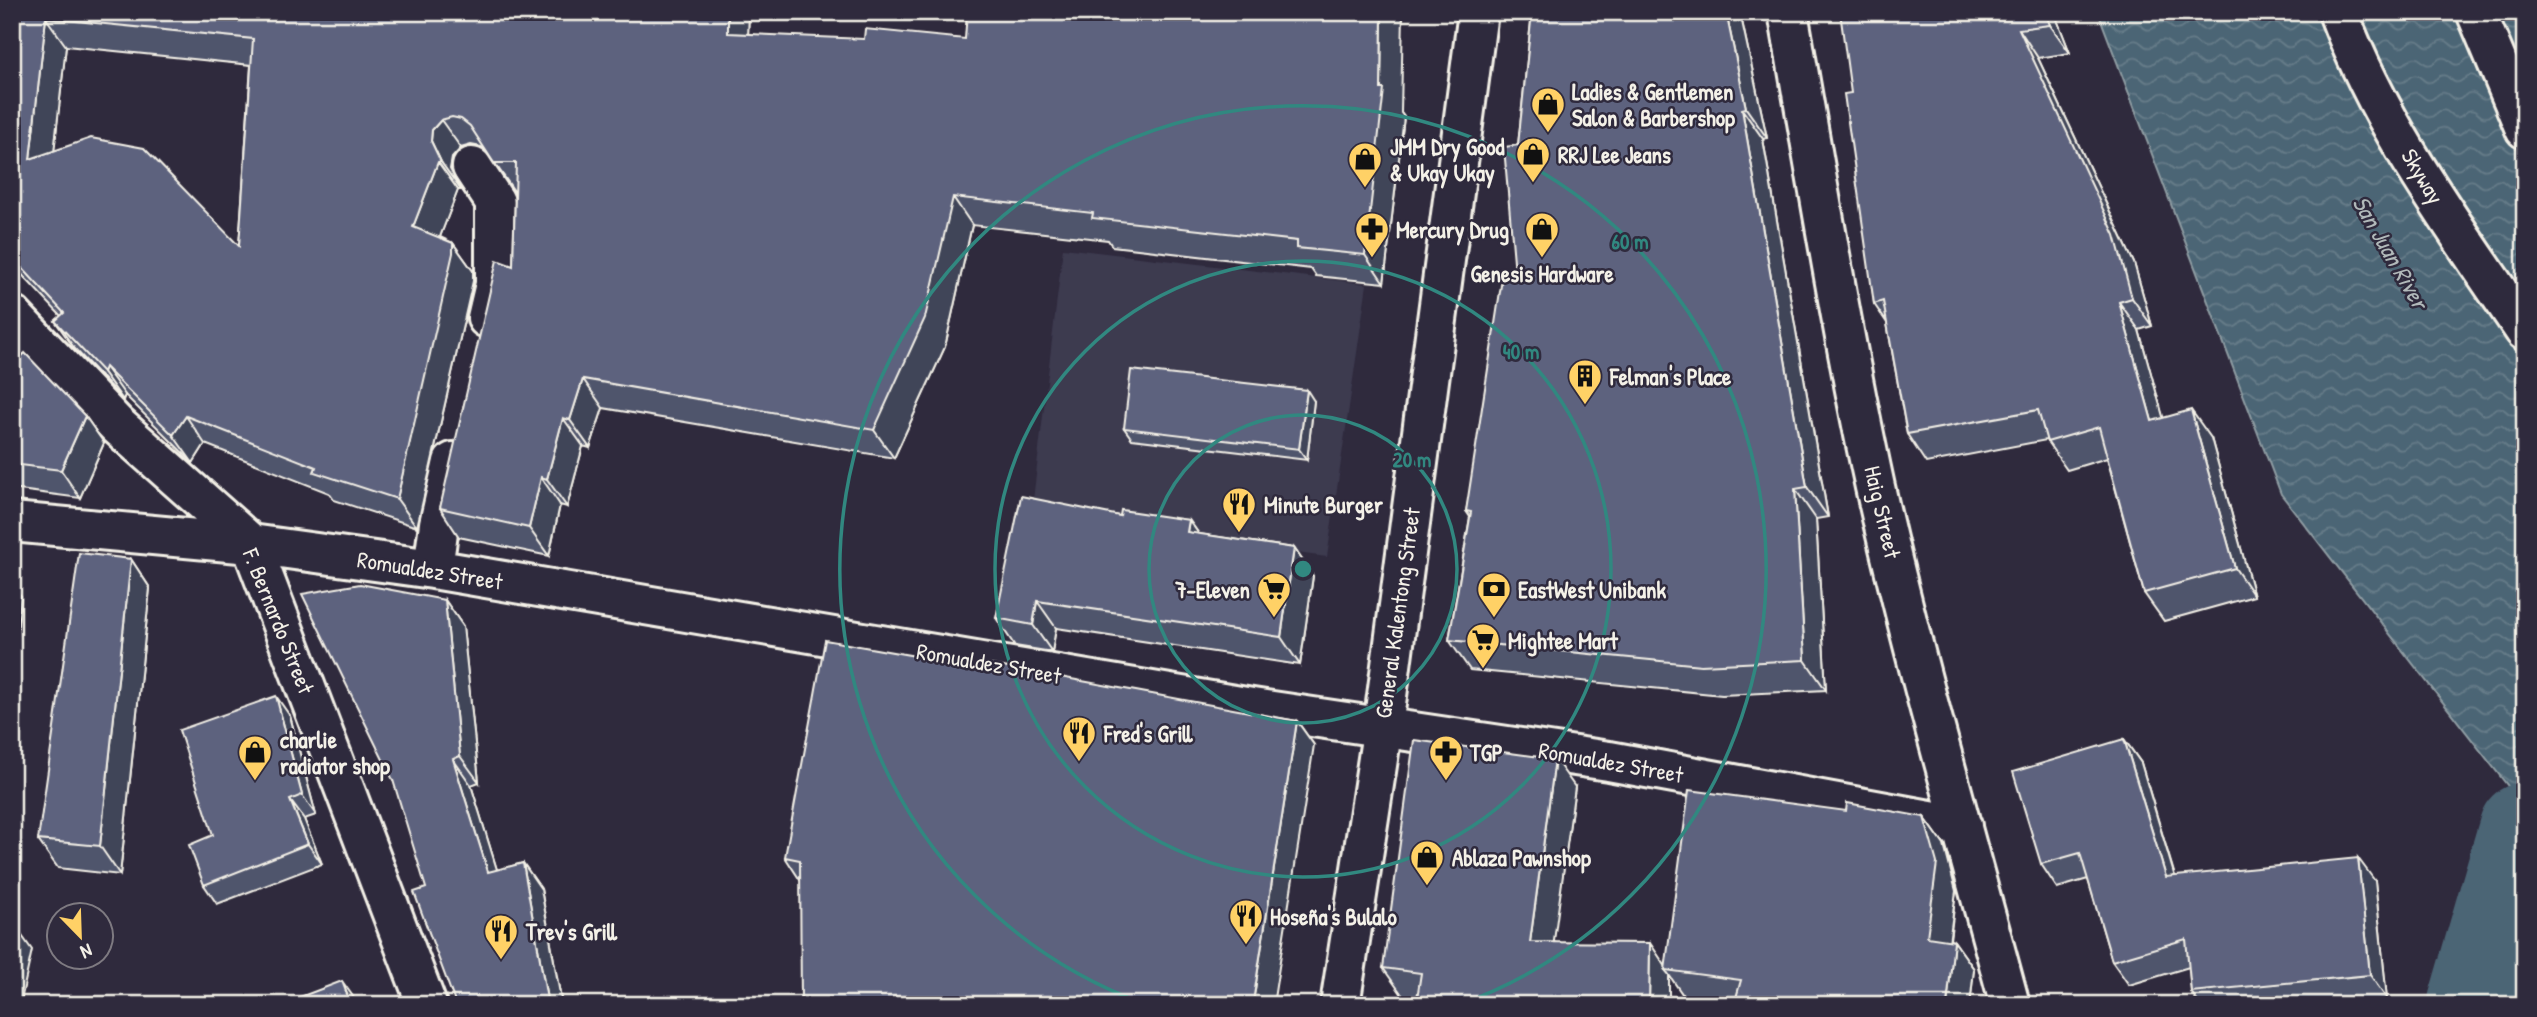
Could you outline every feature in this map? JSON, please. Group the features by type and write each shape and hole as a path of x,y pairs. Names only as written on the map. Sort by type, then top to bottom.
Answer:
{"main road":[{"name":"General Kalentong Street","path":"1340,1005 1383,726 1478,12"},
{"name":"Haig Street","path":"1788,12 1853,376 1876,489 2010,1005"},
{"name":"Skyway","path":"2338,12 2352,49 2420,175 2525,331"},
{"path":"2476,12 2525,129"},
{"path":"472,167 495,202 495,284 479,351"},
{"name":"F. Bernardo Street","path":"12,315 117,425 251,544 427,1005"},
{"path":"433,569 439,524 461,431"},
{"name":"Romualdez Street","path":"12,522 251,544 433,569 1252,708 1609,761 1962,827"}],"shaded area":[{"path":"1063,248 1367,284 1327,557 1031,517"}],"water":[{"name":"San Juan River","path":"2098,12 2525,12 2525,808 2281,494"}],"building":[{"path":"12,12 728,12 728,33 864,39 865,29 965,39 967,12 1382,12 1381,89 1384,89 1365,255 1297,248 1297,241 1092,218 1093,213 953,197 925,318 874,430 583,379 570,420 563,418 547,479 541,477 529,528 440,508 497,260 513,266 516,163 494,163 470,126 461,119 452,117 441,120 432,130 431,141 441,162 438,162 413,227 453,243 453,253 397,499 314,472 316,467 186,416 173,435 105,367 103,372 55,321 64,313 12,257","holes":["46,18 253,39 239,246 144,148 91,138 30,159"]},
{"path":"1532,12 1726,12 1746,108 1742,109 1807,487 1795,489 1805,660 1701,665 1449,640 1471,512 1466,511 1503,272 1515,273 1504,147 1518,145"},
{"path":"1840,12 2045,12 2050,25 2019,29 2115,235 2132,298 2119,302 2152,421 2191,410 2235,568 2144,593 2099,427 2047,442 2038,410 1907,434 1883,301 1874,304 1844,94 1851,93"},
{"path":"25,353 85,416 61,470 12,464 12,354 18,360"},
{"path":"1131,370 1307,390 1299,449 1124,428"},
{"path":"1021,496 1120,516 1121,510 1189,520 1187,532 1294,548 1281,637 1037,601 1033,625 996,618"},
{"path":"79,553 131,559 100,846 38,840"},
{"path":"360,584 445,600 460,756 453,759 488,872 523,863 548,1005 456,1005 414,892 426,888 393,780 302,594"},
{"path":"825,640 989,669 990,665 1028,671 1297,721 1253,1002 1257,1005 801,1005 800,860 785,857"},
{"path":"276,696 302,795 290,800 308,844 204,885 189,845 213,835 179,730"},
{"path":"2124,739 2166,877 2358,858 2370,975 2191,992 2186,939 2112,961 2080,853 2041,864 2013,772"},
{"path":"1414,740 1555,759 1530,942 1650,943 1649,1005 1416,1005 1421,973 1383,968"},
{"path":"1689,790 1846,811 1847,803 1924,817 1937,863 1927,937 1954,941 1947,1005 1734,1005 1741,980 1665,970"},
{"path":"342,981 351,1005 279,1005"}],"waterway":[{"path":"2474,1005 2525,829"}],"place":[{"name":"Ladies & Gentlemen Salon & Barbershop","path":"1548,134"},
{"name":"RRJ Lee Jeans","path":"1533,184"},
{"name":"JMM Dry Good & Ukay Ukay","path":"1365,189"},
{"name":"Mercury Drug","path":"1372,259"},
{"name":"Genesis Hardware","path":"1542,259"},
{"name":"Felman's Place","path":"1585,406"},
{"name":"Minute Burger","path":"1239,534"},
{"name":"7-Eleven","path":"1274,619"},
{"name":"EastWest Unibank","path":"1494,619"},
{"name":"Mightee Mart","path":"1483,670"},
{"name":"Fred's Grill","path":"1079,763"},
{"name":"charlie radiator shop","path":"255,782"},
{"name":"TGP","path":"1446,782"},
{"name":"Ablaza Pawnshop","path":"1427,887"},
{"name":"Hoseña's Bulalo","path":"1246,946"},
{"name":"Trev's Grill","path":"501,961"}]}
